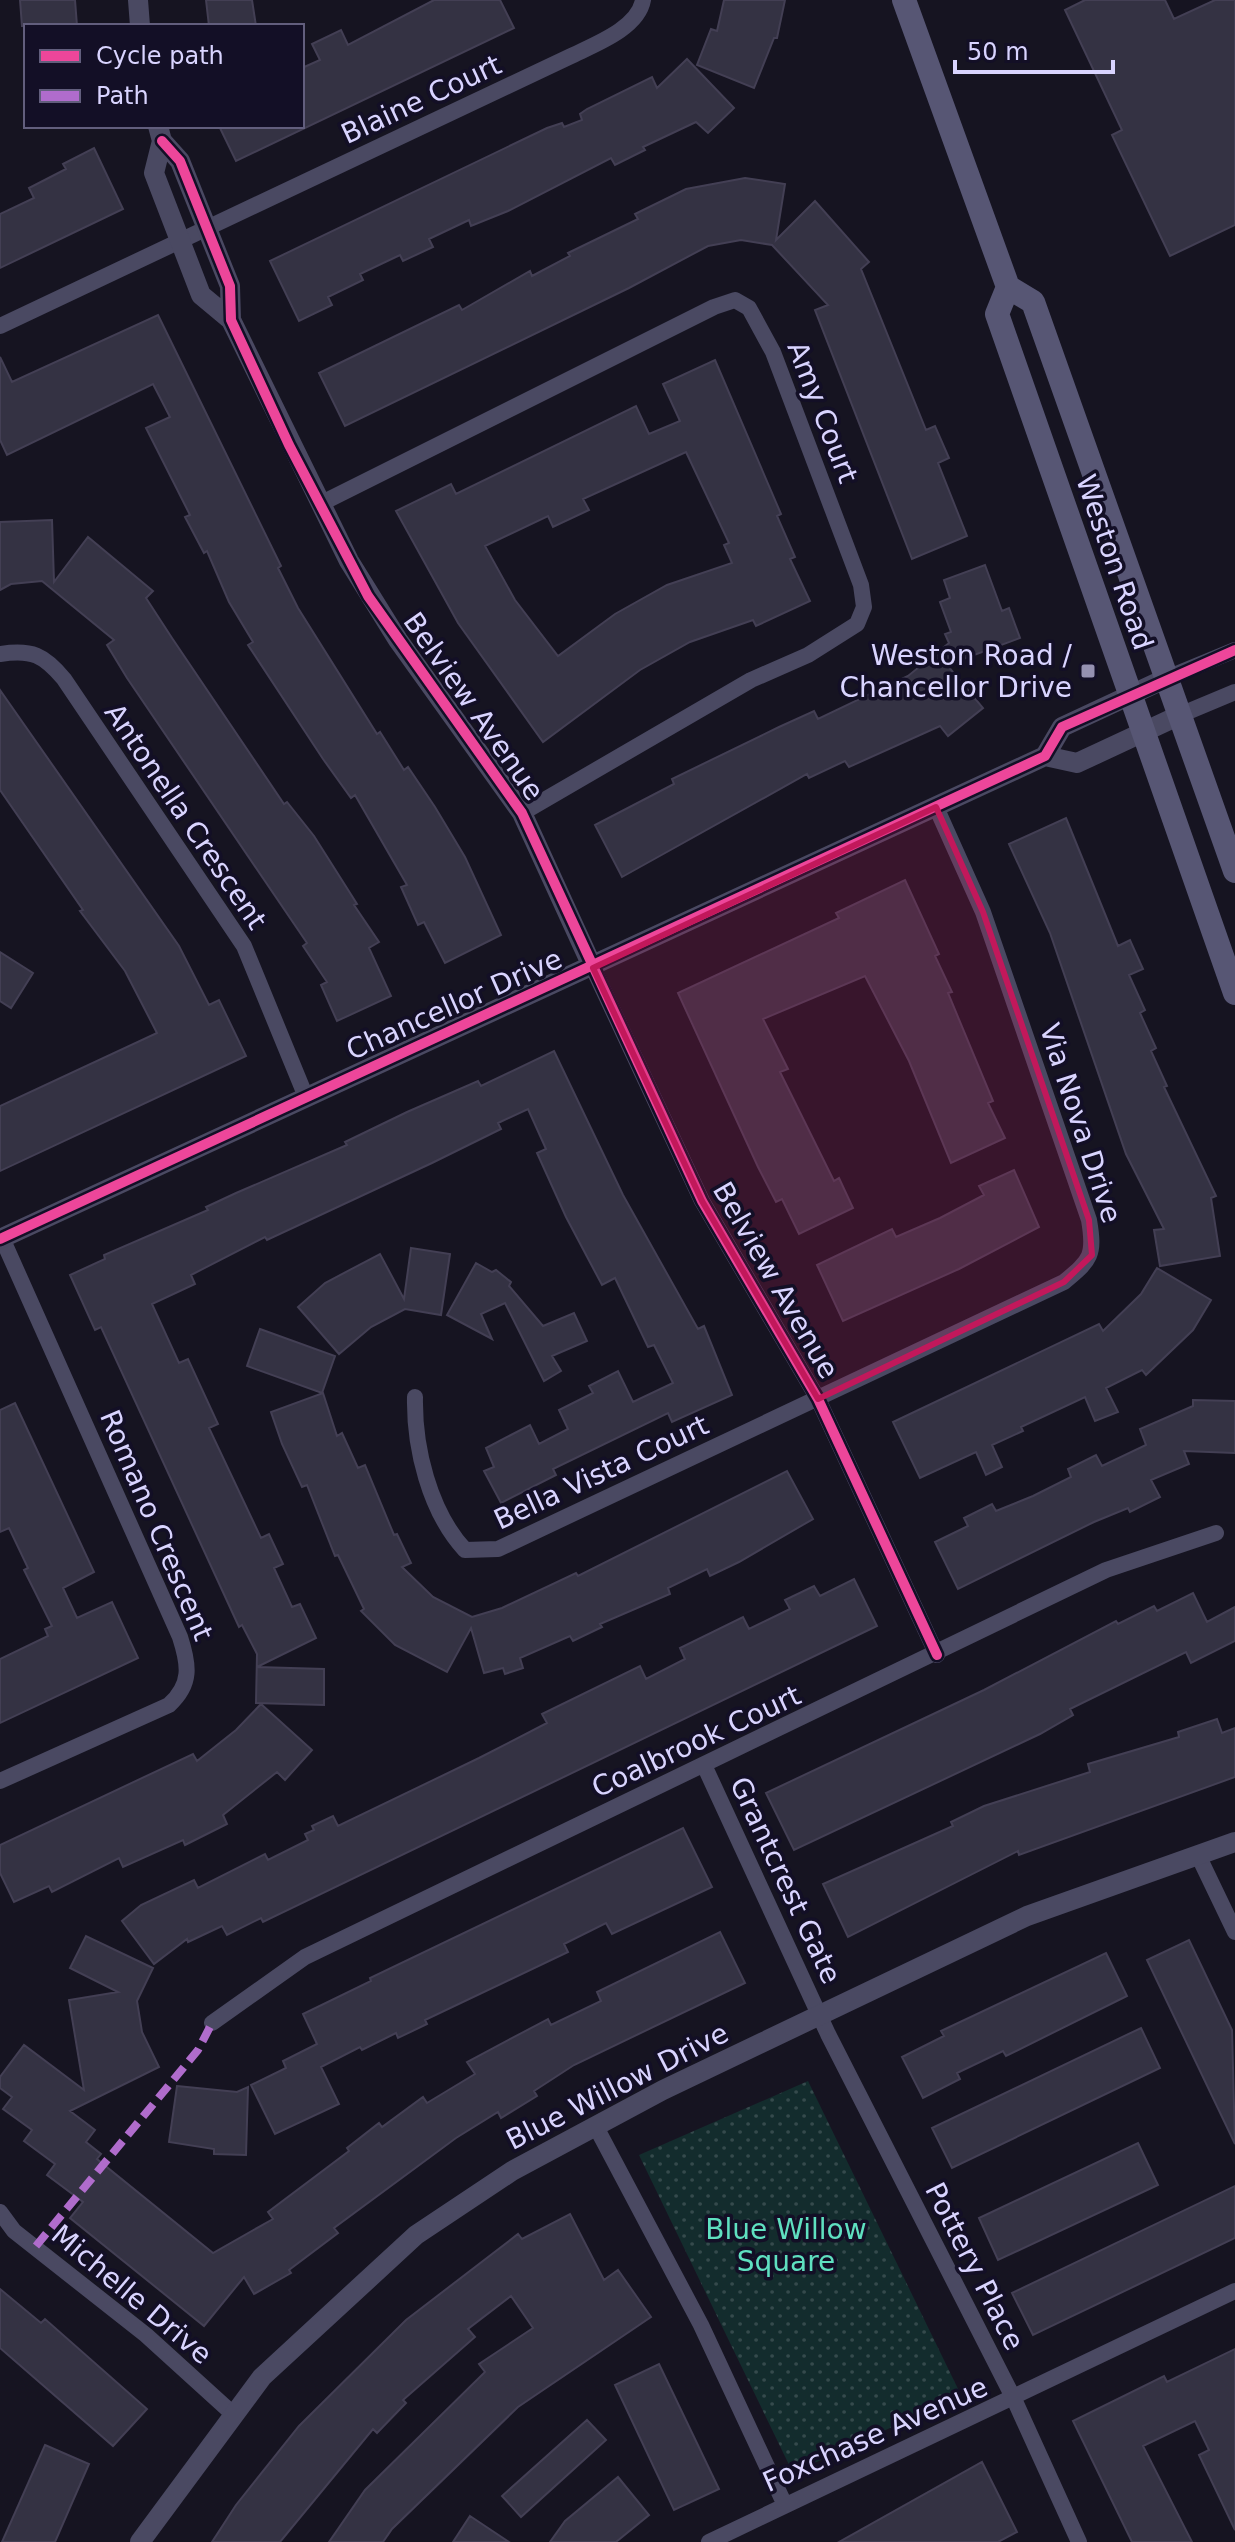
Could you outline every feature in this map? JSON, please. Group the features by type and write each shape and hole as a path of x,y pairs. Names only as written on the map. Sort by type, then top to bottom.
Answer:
{"main road":[{"name":"Weston Road","path":"904,0 1008,287 1033,302 1235,871"},
{"name":"Weston Road","path":"1008,287 997,314 1235,993"}],"street":[{"path":"138,0 140,24"},
{"name":"Blaine Court","path":"0,326 604,39 630,22 641,10 643,0"},
{"name":"Belview Avenue","path":"160,134 180,161 230,286 231,320 289,445 368,596 522,813 702,1201 818,1399 937,1655"},
{"name":"Belview Avenue","path":"160,134 154,173 201,295 231,320"},
{"name":"Amy Court","path":"322,503 714,307 735,300 749,308 773,352 861,585 864,607 857,624 808,655 751,680 685,717 522,813"},
{"path":"1167,678 1235,650"},
{"name":"Antonella Crescent","path":"0,654 28,653 48,659 64,679 244,946 306,1097"},
{"name":"Chancellor Drive","path":"1,1238 593,968 1045,756 1062,727 1167,678"},
{"path":"1045,756 1077,763 1235,692"},
{"name":"Via Nova Drive","path":"818,1399 1064,1282 1092,1255 1089,1220 983,912 936,807"},
{"name":"Romano Crescent","path":"0,1781 169,1705 185,1687 189,1674 180,1637 1,1238"},
{"name":"Bella Vista Court","path":"415,1397 414,1433 428,1482 457,1541 465,1550 475,1551 498,1549 818,1399"},
{"name":"Coalbrook Court","path":"212,2023 305,1957 937,1655 1106,1570 1216,1533"},
{"name":"Grantcrest Gate","path":"704,1765 821,2016"},
{"name":"Blue Willow Drive","path":"140,2542 262,2377 416,2235 547,2150 663,2090 1027,1916 1235,1842"},
{"path":"1198,1855 1235,1932"},
{"name":"Pottery Place","path":"821,2016 1014,2399 1079,2542"},
{"path":"595,2125 701,2325 784,2503"},
{"name":"Michelle Drive","path":"0,2212 14,2231 146,2335 233,2414"},
{"name":"Foxchase Avenue","path":"709,2542 784,2503 1014,2399 1235,2291"}],"highlighted area":[{"path":"936,807 983,912 1089,1220 1092,1255 1064,1282 818,1399 702,1201 593,968"}],"green space":[{"name":"Blue Willow Square","path":"808,2081 961,2395 793,2473 639,2155"}],"building":[{"path":"20,0 75,0 77,24 22,26"},
{"path":"206,0 252,0 256,24 209,24"},
{"path":"434,0 500,0 514,28 236,161 220,128 304,128 304,67 320,60 312,44 341,30 348,45"},
{"path":"724,0 785,0 777,38 774,38 754,88 697,65 711,29 717,31"},
{"path":"1085,0 1165,0 1174,19 1215,0 1235,0 1235,225 1170,256 1112,135 1122,130 1065,10"},
{"path":"687,59 734,108 708,133 696,122 643,147 645,150 615,165 611,158 508,211 471,226 469,220 429,239 433,247 403,261 400,255 360,274 363,280 328,297 332,305 299,321 270,261 547,128 562,123 564,127 582,120 580,114 587,109 652,77 657,88"},
{"path":"94,148 123,209 0,268 0,214 34,198 29,188 66,169 63,164"},
{"path":"745,178 785,184 776,240 815,201 869,262 861,269 926,430 935,426 949,458 938,463 967,536 912,559 815,310 828,305 772,245 741,240 708,246 629,288 345,426 319,373 459,305 462,310 530,271 532,276 570,256 568,253 638,219 635,214 686,189"},
{"path":"158,315 281,566 278,568 298,608 377,734 380,732 404,770 408,767 435,807 465,857 501,935 445,963 424,922 418,925 401,887 407,885 355,795 351,798 323,759 248,645 253,642 229,602 207,551 204,553 185,517 190,515 146,428 170,417 153,384 7,455 0,440 0,357 12,382"},
{"path":"715,360 781,514 777,516 795,557 790,559 810,601 756,626 753,620 690,642 640,670 543,742 458,623 396,511 451,484 456,494 636,406 649,434 680,421 663,384","holes":["686,452 729,543 724,545 732,563 667,585 615,614 558,656 515,600 485,546 548,516 553,527 589,510 583,499"]},
{"path":"52,520 54,582 88,537 153,591 146,598 172,638 284,804 287,802 314,836 357,904 354,905 379,942 369,948 391,996 337,1021 321,985 327,982 303,946 307,943 127,678 107,645 114,640 42,581 11,584 0,590 0,522"},
{"path":"985,565 1002,611 1009,608 1020,638 947,665 983,708 948,736 940,726 849,767 845,761 809,778 807,774 622,877 595,825 674,784 672,779 779,727 814,711 818,719 908,676 949,643 945,634 951,632 940,602 950,598 944,580"},
{"path":"0,690 179,946 209,1005 219,1000 246,1056 0,1171 0,1106 157,1033 125,971 80,911 83,910 0,790"},
{"path":"1066,818 1118,946 1130,940 1143,969 1129,975 1145,1010 1140,1013 1156,1048 1151,1051 1167,1086 1164,1087 1216,1196 1211,1198 1220,1256 1160,1266 1154,1230 1164,1229 1126,1154 1050,933 1009,844"},
{"path":"905,880 939,954 935,956 952,992 948,993 993,1101 988,1103 1005,1138 951,1163 909,1061 865,976 763,1019 788,1069 780,1072 834,1181 839,1178 853,1208 799,1234 782,1199 776,1202 758,1167 678,993 839,918 836,913"},
{"path":"0,952 33,973 11,1008 0,1001"},
{"path":"554,1051 623,1195 698,1329 704,1326 732,1395 672,1422 668,1413 553,1469 556,1475 501,1503 484,1471 494,1467 486,1448 530,1425 539,1444 568,1429 559,1410 593,1393 589,1386 618,1371 633,1402 673,1383 654,1345 648,1347 615,1278 602,1285 566,1217 537,1153 546,1149 528,1109 498,1123 501,1129 432,1163 267,1240 265,1237 191,1275 195,1284 152,1304 179,1363 188,1359 218,1424 209,1428 261,1538 269,1534 283,1564 274,1568 292,1607 300,1604 316,1638 257,1667 324,1669 324,1705 256,1703 257,1654 242,1625 239,1627 101,1327 95,1330 70,1275 105,1259 104,1255 208,1210 206,1207 347,1145 345,1142 407,1112 478,1081 481,1086"},
{"path":"1014,1170 1039,1227 959,1269 843,1321 817,1265 892,1229 896,1237 940,1218 984,1195 979,1186"},
{"path":"411,1248 450,1254 441,1315 405,1309 371,1327 339,1354 298,1307 325,1283 380,1254 404,1299"},
{"path":"476,1263 492,1272 496,1270 511,1282 509,1286 543,1326 574,1313 587,1341 552,1356 561,1371 544,1381 505,1303 481,1314 492,1339 447,1315"},
{"path":"1157,1268 1211,1300 1193,1330 1146,1375 1142,1370 1106,1388 1118,1412 1095,1421 1085,1397 1021,1427 1023,1431 992,1445 1002,1467 986,1475 976,1452 920,1478 893,1422 1099,1324 1103,1331 1141,1294"},
{"path":"260,1329 335,1356 322,1393 247,1366"},
{"path":"323,1393 337,1436 342,1433 358,1468 365,1465 394,1535 397,1534 411,1563 402,1567 433,1597 472,1617 502,1608 576,1573 578,1576 787,1471 813,1519 739,1562 710,1576 707,1569 668,1588 670,1594 600,1624 602,1627 573,1641 570,1636 520,1658 523,1668 505,1674 503,1668 484,1673 471,1628 447,1672 395,1645 361,1611 364,1609 338,1555 335,1556 307,1485 302,1487 282,1444 271,1412"},
{"path":"1193,1400 1235,1401 1235,1453 1184,1451 1189,1464 1151,1480 1160,1497 1130,1512 1128,1508 1094,1522 958,1589 935,1542 968,1526 964,1518 992,1504 996,1511 1033,1496 1071,1477 1068,1469 1096,1455 1102,1466 1146,1445 1140,1429 1193,1406"},
{"path":"15,1403 94,1572 63,1588 77,1618 112,1602 138,1658 0,1723 0,1659 48,1636 45,1629 52,1626 24,1570 28,1568 9,1528 0,1532 0,1410"},
{"path":"854,1579 877,1626 263,1922 261,1918 227,1935 222,1926 188,1942 187,1939 154,1964 122,1921 141,1905 194,1880 198,1888 265,1854 268,1860 308,1840 305,1834 314,1830 312,1826 333,1816 338,1826 479,1758 547,1723 542,1714 640,1666 646,1679 685,1659 680,1648 743,1617 749,1629 790,1609 785,1600 814,1586 820,1596"},
{"path":"1193,1593 1207,1622 1235,1607 1235,1641 1191,1663 1186,1652 1070,1709 1073,1715 1040,1734 794,1850 766,1793 984,1690 1116,1621 1118,1624 1154,1606 1157,1611"},
{"path":"261,1704 312,1750 285,1780 277,1772 223,1815 227,1824 185,1845 183,1840 123,1867 119,1858 52,1892 49,1886 14,1902 0,1873 0,1845 193,1754 197,1761 236,1730"},
{"path":"1217,1719 1222,1733 1235,1728 1235,1777 1019,1855 1018,1851 848,1937 823,1884 953,1826 951,1822 984,1806 1090,1772 1088,1764 1179,1737 1178,1732"},
{"path":"683,1828 712,1887 612,1934 606,1923 564,1944 568,1952 425,2020 427,2024 398,2038 396,2033 362,2050 360,2047 321,2067 339,2104 275,2134 251,2085 286,2068 283,2061 317,2044 303,2014 371,1981 370,1978"},
{"path":"720,1932 745,1983 574,2065 534,2091 537,2096 501,2118 498,2112 456,2138 334,2228 338,2233 289,2270 291,2273 254,2294 244,2277 204,2326 70,2218 83,2202 47,2175 55,2164 24,2141 32,2130 3,2109 12,2097 0,2088 0,2077 24,2045 84,2090 69,2000 118,1992 70,1968 86,1936 153,1968 137,2001 142,2032 159,2067 70,2111 95,2130 86,2142 101,2154 97,2159 213,2253 273,2219 268,2212 349,2151 347,2148 379,2123 382,2127 423,2097 427,2103 475,2074 467,2062 548,2019 551,2025 601,2001 597,1992"},
{"path":"1189,1940 1232,2030 1235,2144 1147,1960"},
{"path":"1106,1953 1127,1996 1006,2056 1003,2051 957,2073 960,2079 923,2098 902,2057 944,2036 941,2031"},
{"path":"1141,2028 1160,2068 952,2168 932,2128"},
{"path":"177,2086 237,2092 248,2087 246,2155 214,2154 214,2149 169,2142"},
{"path":"1138,2143 1158,2185 998,2260 979,2218"},
{"path":"1235,2186 1235,2238 1033,2335 1012,2293"},
{"path":"570,2214 604,2280 618,2270 651,2317 518,2407 392,2529 383,2542 329,2542 365,2490 485,2372 479,2364 533,2328 511,2296 468,2329 475,2337 403,2400 406,2403 377,2433 373,2429 280,2542 212,2542 236,2505 299,2426 406,2320 518,2234 522,2239"},
{"path":"0,2289 41,2323 45,2319 147,2409 113,2446 0,2348"},
{"path":"1235,2349 1235,2530 1199,2455 1209,2450 1195,2421 1143,2446 1192,2542 1132,2542 1073,2421 1164,2376 1167,2382"},
{"path":"659,2364 719,2489 674,2510 615,2385"},
{"path":"587,2420 606,2440 521,2517 502,2496"},
{"path":"45,2445 89,2464 55,2542 2,2542"},
{"path":"982,2462 1017,2532 998,2542 839,2542"},
{"path":"618,2477 649,2515 616,2542 550,2542 565,2521"},
{"path":"470,2516 509,2542 453,2542"}],"marked path":[{"path":"36,2246 198,2050 212,2023"}],"cycle path":[{"path":"162,141 180,161 230,286 231,320 289,445 368,596 522,813 702,1201 818,1399 937,1655"},
{"path":"0,1239 1045,756 1062,727 1235,650"}],"place":[{"name":"Weston Road / Chancellor Drive","path":"1088,671"}]}
